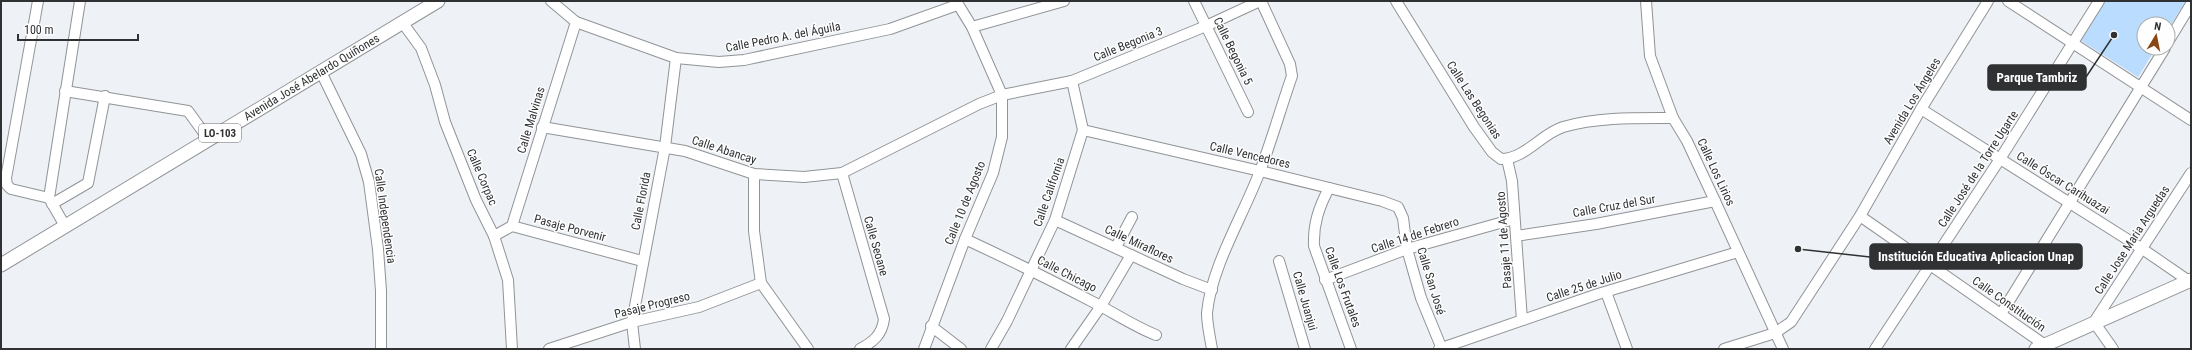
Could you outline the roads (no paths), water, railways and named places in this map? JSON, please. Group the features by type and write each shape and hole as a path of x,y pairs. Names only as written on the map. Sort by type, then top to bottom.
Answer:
{"main road":[{"name":"Avenida José Abelardo Quiñones","path":"1,265 438,1"},
{"path":"2040,347 2190,281"}],"street":[{"path":"38,1 6,178 7,185 11,189 50,201 88,183 105,96"},
{"path":"65,226 50,201 65,91 80,1"},
{"name":"Calle Pedro A. del Águila","path":"551,1 576,22 676,58 720,62 744,60 890,29 957,3"},
{"path":"972,27 1064,1"},
{"name":"Calle Begonia 5","path":"1194,1 1248,112"},
{"path":"1212,349 1207,326 1212,290 1224,256 1260,171 1292,70 1260,1"},
{"name":"Calle Begonia 3","path":"1002,95 1072,81 1206,26 1260,1"},
{"name":"Calle Las Begonias","path":"1396,1 1474,128 1495,156 1507,159"},
{"name":"Calle Los Lirios","path":"1646,1 1650,56 1673,118 1687,141 1775,333 1784,349"},
{"name":"Avenida Los Ángeles","path":"1724,349 1775,333 1792,322 1860,216 1921,109 1988,1"},
{"path":"2008,1 2191,120"},
{"name":"Calle José de la Torre Ugarte","path":"1875,349 2000,159 2099,1"},
{"name":"Calle 10 de Agosto","path":"924,349 931,326 965,239 994,173 1002,137 1002,95 972,27 957,3"},
{"path":"2176,29 2191,4"},
{"name":"Calle Corpac","path":"402,22 421,48 435,85 445,122 476,200 494,236 508,280 512,349"},
{"name":"Calle Malvinas","path":"512,226 576,22"},
{"path":"2001,314 2160,56"},
{"name":"Calle Florida","path":"635,349 632,322 642,261 665,146 676,58"},
{"name":"Calle Independencia","path":"321,72 361,154 369,182 378,249 381,291 381,349"},
{"name":"Calle California","path":"991,349 1007,322 1055,220 1083,130 1072,81"},
{"path":"65,91 105,96 188,111 209,140"},
{"name":"Calle Abancay","path":"542,127 665,146 685,151 754,174 804,177 842,173 979,104 1002,95"},
{"name":"Calle Óscar Carihuazai","path":"1921,109 2071,202 2190,281"},
{"path":"1507,159 1514,157 1560,128 1582,122 1617,119 1673,118"},
{"name":"Calle Vencedores","path":"1083,130 1260,171 1393,205 1398,207 1403,218"},
{"name":"Pasaje 11 de Agosto","path":"1507,159 1512,181 1522,320"},
{"name":"Calle Seoane","path":"842,173 884,320 878,336 871,343 860,349"},
{"name":"Calle Jose Maria Arguedas","path":"2094,322 2191,173"},
{"path":"754,174 754,231 761,283 808,349"},
{"name":"Calle Los Frutales","path":"1329,188 1320,206 1313,229 1314,246 1351,349"},
{"name":"Calle Cruz del Sur","path":"1516,236 1596,224 1715,201"},
{"name":"Calle Constitución","path":"1860,216 2001,314 2040,347"},
{"path":"1116,247 1132,217"},
{"name":"Calle San José","path":"1403,218 1407,249 1421,298 1441,349"},
{"name":"Calle 14 de Febrero","path":"1325,280 1407,249 1514,219"},
{"name":"Calle Miraflores","path":"1055,220 1183,279 1212,290"},
{"path":"494,236 512,226"},
{"name":"Pasaje Porvenir","path":"512,226 642,261"},
{"name":"Calle Chicago","path":"965,239 1031,269 1101,306 1136,327 1156,335"},
{"name":"Calle 25 de Julio","path":"1441,349 1606,292 1738,252"},
{"path":"1071,349 1101,306 1131,255"},
{"name":"Calle Juanjui","path":"1279,261 1305,349"},
{"name":"Pasaje Progreso","path":"549,349 632,322 699,307 761,283"},
{"path":"1606,292 1627,349"},
{"path":"2094,322 2113,349"},
{"path":"931,326 961,349"}],"place":[{"name":"Parque Tambriz","path":"2114,35"},
{"name":"Institución Educativa Aplicacion Unap","path":"1798,249"}]}
